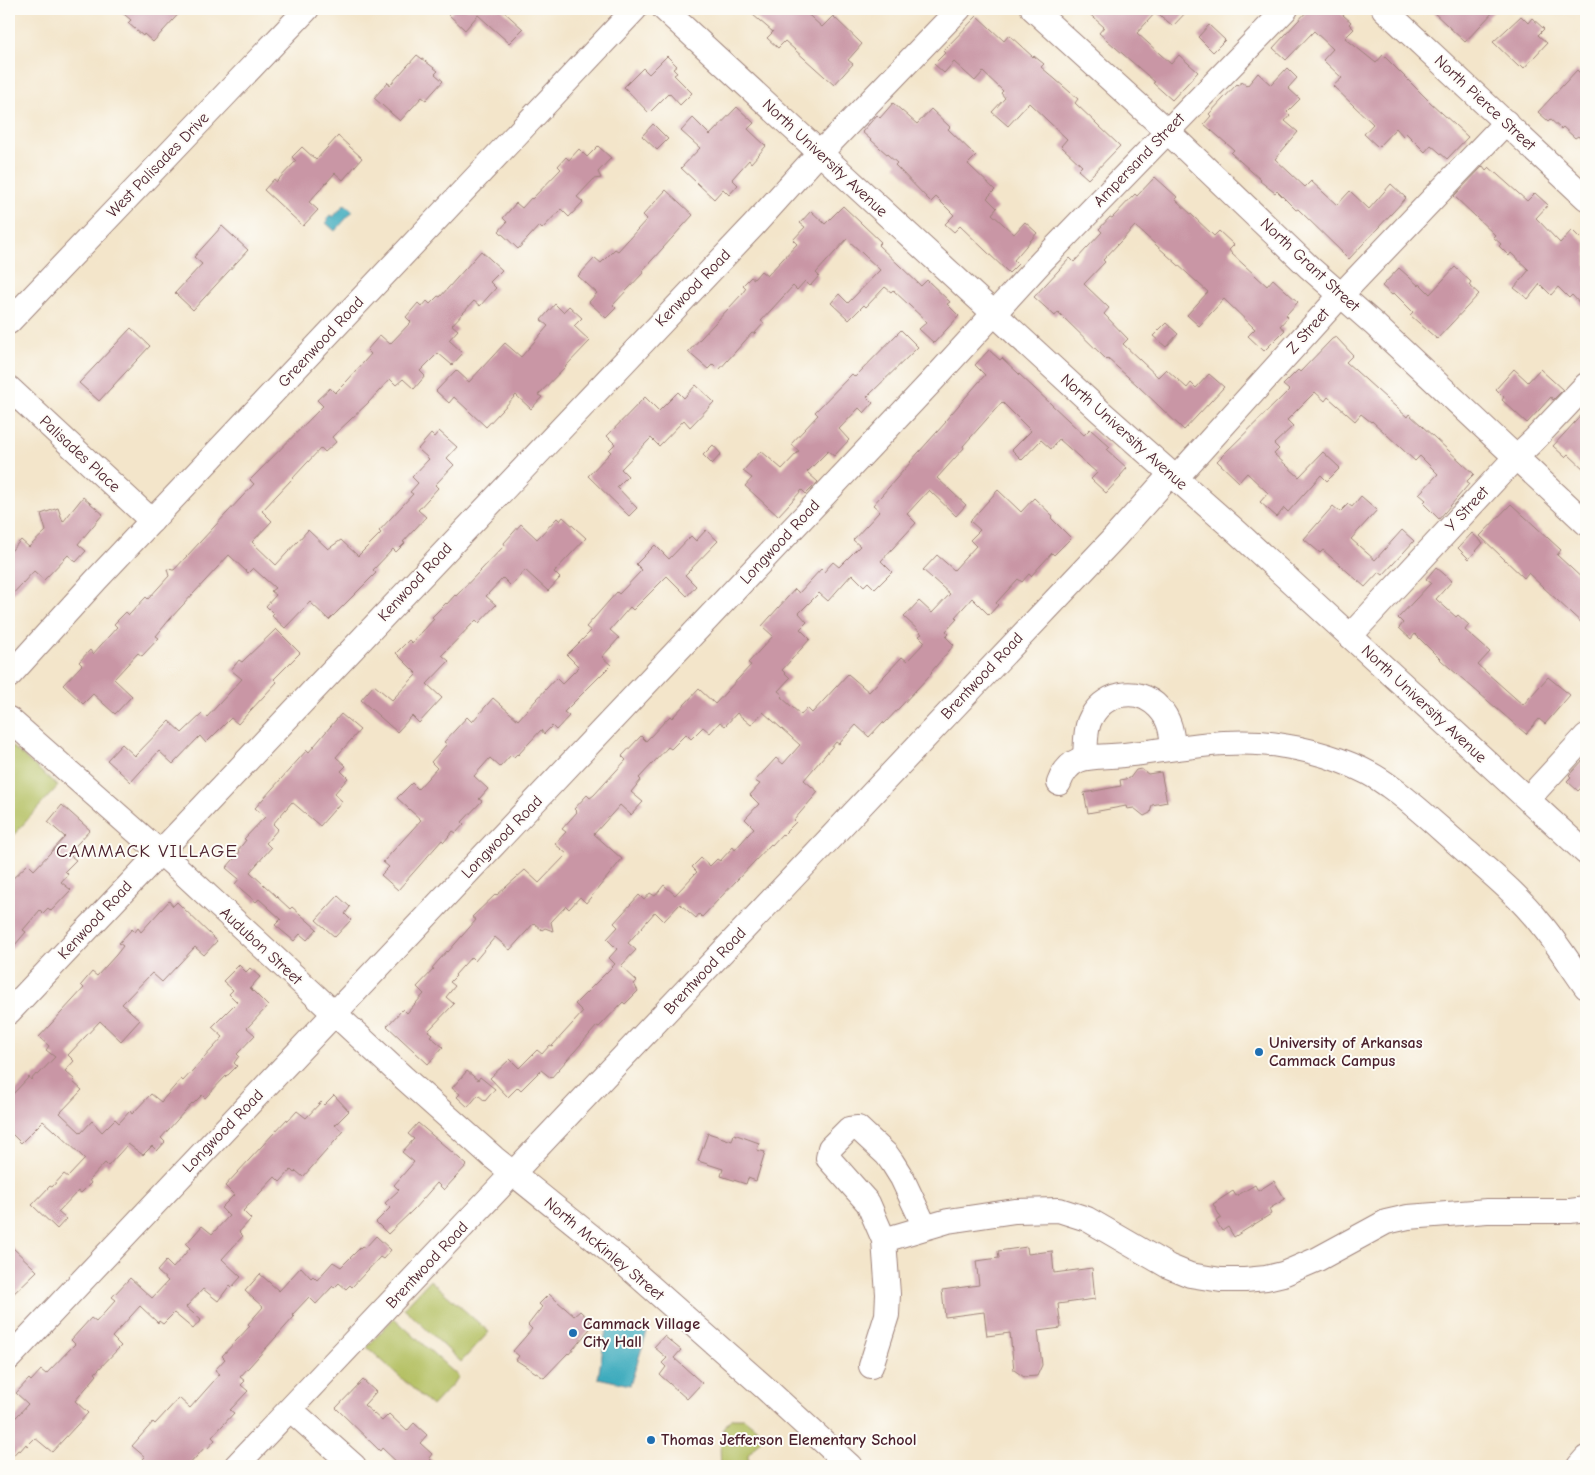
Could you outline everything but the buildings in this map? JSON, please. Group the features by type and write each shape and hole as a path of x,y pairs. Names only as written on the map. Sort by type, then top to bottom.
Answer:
{"street":[{"name":"West Palisades Drive","path":"9,322 307,9"},
{"name":"Greenwood Road","path":"9,676 152,521 635,9"},
{"name":"North University Avenue","path":"664,9 1101,412 1350,636 1586,853"},
{"name":"Kenwood Road","path":"9,1012 158,852 754,225 820,152 958,9"},
{"name":"North Grant Street","path":"1033,9 1167,131 1310,268 1586,523"},
{"name":"Ampersand Street","path":"993,313 1286,9"},
{"name":"North Pierce Street","path":"1384,9 1586,198"},
{"name":"Z Street","path":"1174,476 1341,295 1506,122"},
{"name":"Longwood Road","path":"9,1358 933,380 993,313"},
{"name":"Y Street","path":"1350,636 1586,384"},
{"name":"Palisades Place","path":"9,388 152,521"},
{"name":"Brentwood Road","path":"236,1466 1174,476"},
{"path":"1085,757 1086,734 1093,714 1107,700 1126,694 1146,698 1160,709 1169,724 1173,748"},
{"name":"Audubon Street","path":"9,719 180,870 334,1013 513,1174"},
{"path":"1528,799 1586,736"},
{"path":"1060,783 1063,772 1069,766 1085,757 1115,756 1208,744 1282,745 1327,756 1388,785 1418,809 1509,890 1540,922 1586,987"},
{"path":"871,1366 887,1315 888,1294 884,1240 868,1203 828,1158 830,1148 848,1129 858,1128 887,1155 902,1178 925,1227"},
{"name":"North McKinley Street","path":"513,1174 562,1211 618,1258 850,1466"},
{"path":"884,1240 948,1221 1015,1211 1059,1210 1087,1219 1168,1266 1190,1275 1221,1280 1246,1280 1266,1278 1292,1270 1386,1222 1408,1218 1487,1211 1570,1211 1586,1209"},
{"path":"291,1410 354,1466"},
{"path":"1579,1466 1586,1458"}],"green space":[{"path":"9,744 58,786 9,840"},
{"path":"430,1280 489,1332 461,1362 404,1308"},
{"path":"394,1318 459,1377 432,1406 367,1347"},
{"path":"732,1418 744,1418 765,1435 748,1455 748,1459 754,1466 721,1466 720,1447 722,1434 727,1423"}],"water":[{"path":"345,204 353,211 335,231 326,223 328,221 326,219 330,215 333,217"},
{"path":"607,1324 647,1332 630,1385 598,1378"}],"place":[{"name":"University of Arkansas Cammack Campus","path":"1259,1052"},
{"name":"Cammack Village City Hall","path":"573,1333"},
{"name":"Thomas Jefferson Elementary School","path":"651,1440"}],"district":[{"name":"CAMMACK VILLAGE","path":"147,851"}]}
